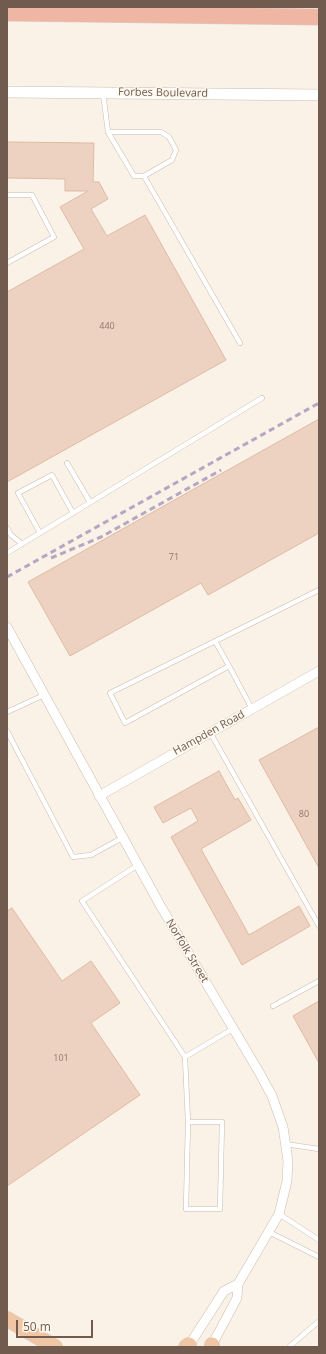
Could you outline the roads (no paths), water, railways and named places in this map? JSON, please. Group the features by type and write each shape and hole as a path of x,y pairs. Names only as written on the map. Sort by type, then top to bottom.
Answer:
{"highway":[{"path":"7,13 319,17"},
{"path":"7,1319 55,1347"}],"street":[{"name":"Forbes Boulevard","path":"7,92 319,95"},
{"name":"Norfolk Street","path":"7,627 122,838 234,1028 272,1096 283,1127 288,1161 287,1181 279,1214 238,1284 237,1298 212,1346"},
{"name":"Hampden Road","path":"99,796 210,732 319,672"},
{"name":"Norfolk Street","path":"188,1346 224,1291 238,1284"}],"lane":[{"path":"103,93 108,132 134,176 144,176 172,160 176,150 169,137 161,132 108,132"},
{"path":"144,176 240,343"},
{"path":"7,195 32,195 54,237 7,263"},
{"path":"7,553 262,398"},
{"path":"67,464 90,502"},
{"path":"40,533 18,493 52,474 73,513"},
{"path":"7,528 11,535 22,544"},
{"path":"229,666 125,723 110,693 319,590"},
{"path":"215,641 252,709"},
{"path":"7,712 44,695"},
{"path":"7,731 73,857 91,855 122,838"},
{"path":"210,732 319,926"},
{"path":"138,865 82,901 185,1057 188,1122 186,1209 220,1209 222,1122 188,1122"},
{"path":"273,1006 319,981"},
{"path":"185,1057 234,1028"},
{"path":"285,1144 319,1149"},
{"path":"279,1214 319,1240"},
{"path":"269,1232 319,1257"},
{"path":"289,1347 319,1321"}],"railway":[{"path":"7,577 319,403"},
{"path":"51,558 101,537 221,470"}]}
